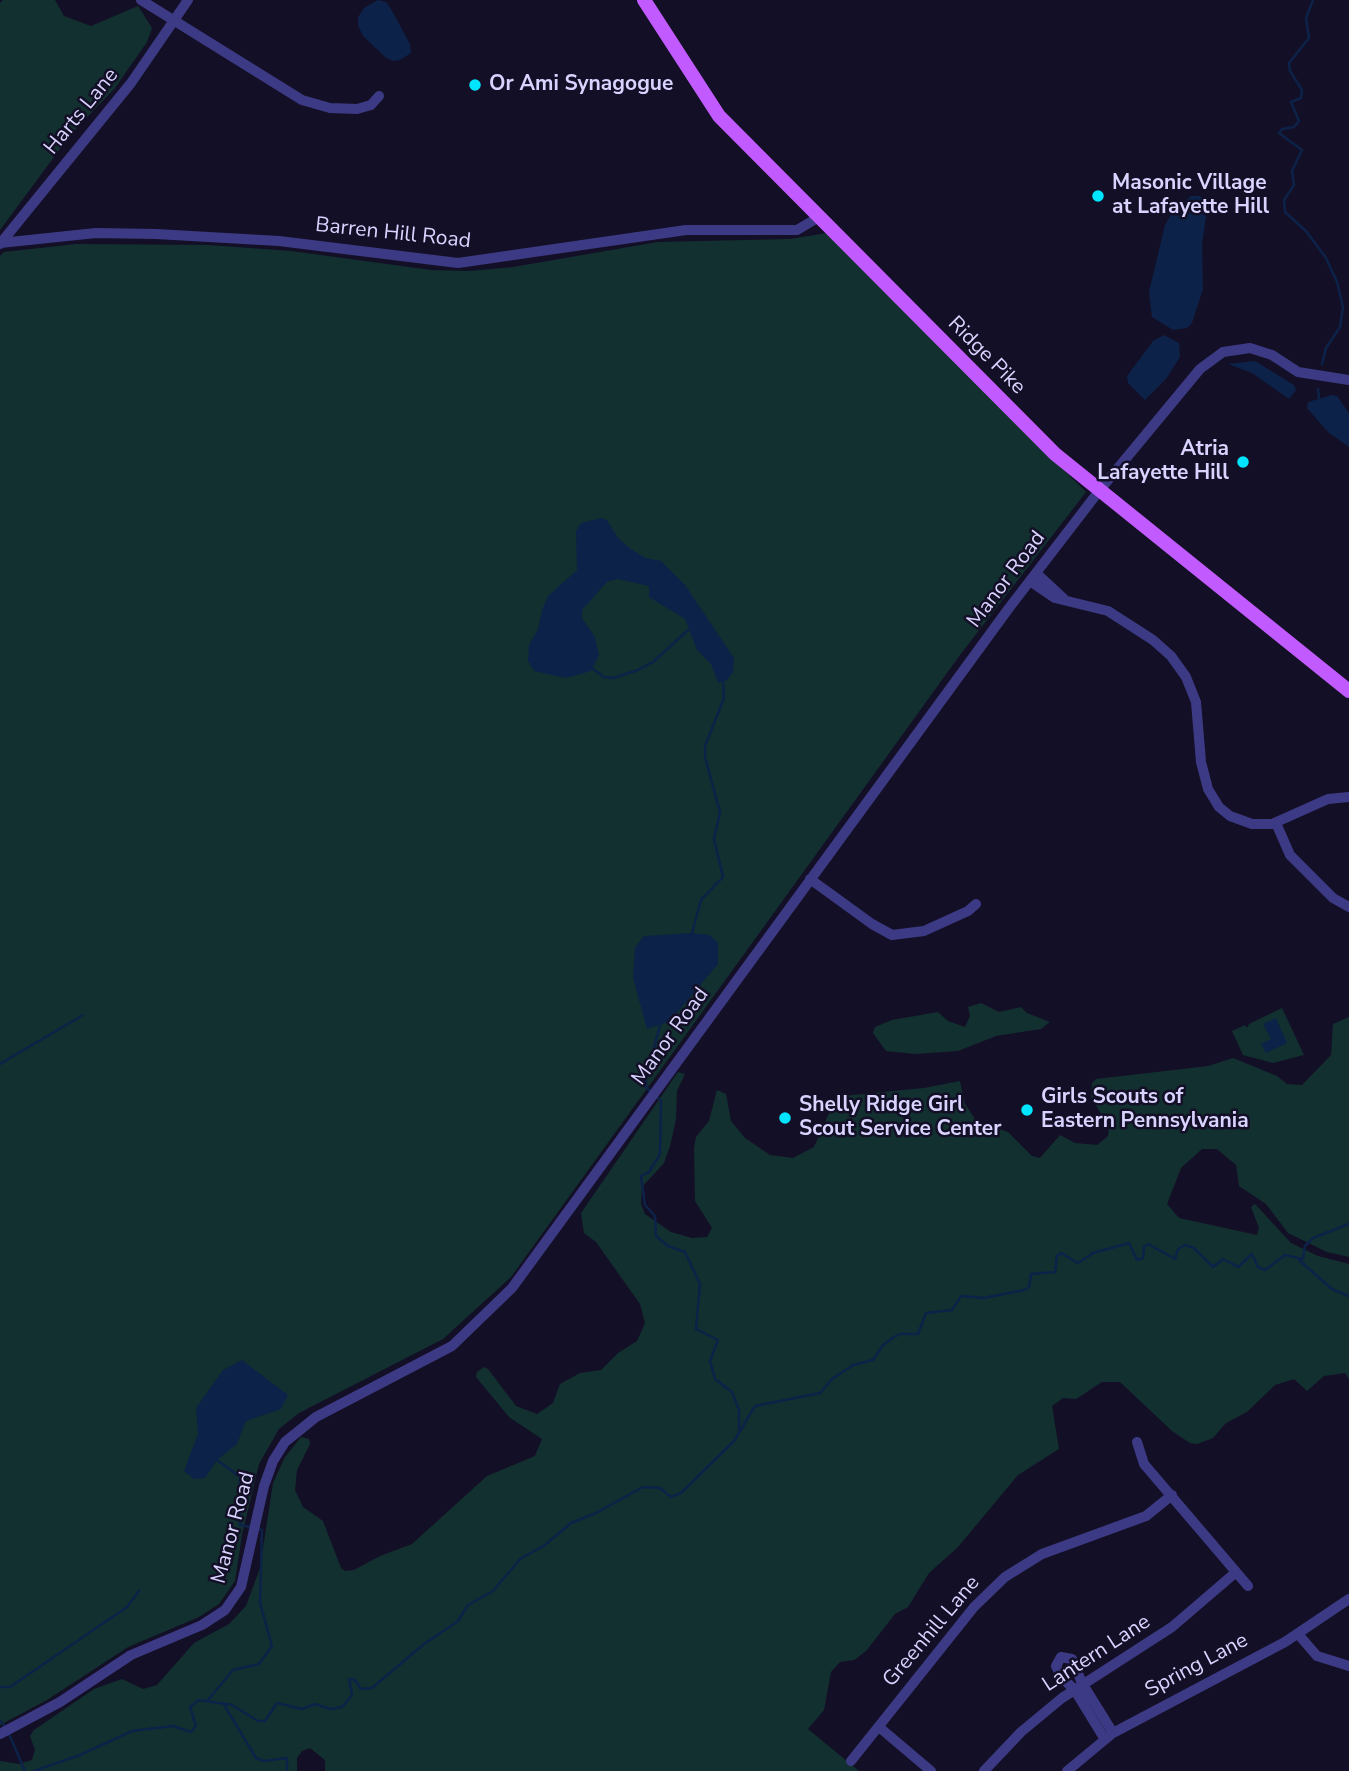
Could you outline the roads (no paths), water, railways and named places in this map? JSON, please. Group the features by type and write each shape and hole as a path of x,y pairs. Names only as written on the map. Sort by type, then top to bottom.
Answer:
{"main road":[{"name":"Ridge Pike","path":"644,0 719,116 1055,454 1349,691"}],"street":[{"path":"141,0 302,100 330,108 357,110 370,105 379,96"},
{"name":"Harts Lane","path":"0,244 131,83 188,0"},
{"name":"Barren Hill Road","path":"0,244 96,233 156,234 279,242 458,263 686,230 797,230 819,217"},
{"name":"Manor Road","path":"0,1734 60,1702 131,1655 202,1625 230,1605 243,1582 268,1471 285,1442 316,1417 452,1346 501,1300 1033,577 1099,491 1206,363 1223,352 1258,349 1298,372 1349,380"},
{"path":"1033,577 1050,596 1108,611 1153,640 1171,656 1190,685 1196,702 1201,762 1215,801 1230,816 1244,822 1276,823 1328,799 1349,797"},
{"path":"1276,823 1290,855 1333,898 1349,907"},
{"path":"810,879 872,924 892,934 904,936 924,931 968,911 976,904"},
{"path":"1137,1441 1144,1464 1248,1586"},
{"name":"Greenhill Lane","path":"851,1761 974,1608 1005,1577 1042,1554 1146,1516 1172,1495"},
{"name":"Lantern Lane","path":"984,1771 1032,1722 1078,1686 1172,1627 1235,1573"},
{"name":"Spring Lane","path":"1067,1771 1109,1736 1298,1634 1349,1600"},
{"path":"1298,1634 1317,1656 1349,1666"},
{"path":"1078,1686 1109,1736"},
{"path":"879,1727 931,1771"}],"water":[{"path":"378,0 386,2 410,44 411,53 400,60 393,61 385,57 363,36 358,25 358,17 364,8"},
{"path":"1191,196 1200,196 1208,203 1202,245 1203,289 1192,323 1187,328 1173,330 1152,317 1149,292 1165,225 1173,211"},
{"path":"1164,335 1179,343 1180,357 1166,379 1145,400 1128,383 1127,376 1153,341"},
{"path":"1255,361 1294,385 1296,390 1289,399 1252,373 1228,364"},
{"path":"1337,396 1349,413 1349,447 1328,432 1307,408 1308,402"},
{"path":"601,518 607,520 618,538 631,549 646,558 661,561 685,585 734,658 733,672 727,680 718,683 711,664 697,650 685,619 649,597 649,586 618,579 607,582 582,610 582,618 595,637 599,655 591,671 566,678 534,671 528,661 529,645 538,629 548,596 577,570 576,531 581,523"},
{"path":"692,933 709,935 718,942 718,964 670,1021 647,1029 633,978 635,947 644,936"},
{"path":"1276,1018 1287,1043 1266,1053 1261,1044 1271,1039 1263,1024"},
{"path":"242,1360 288,1395 281,1409 246,1421 237,1444 217,1460 205,1478 194,1479 184,1471 198,1434 196,1408 223,1370"}],"waterway":[{"path":"1313,0 1306,18 1309,38 1289,63 1290,71 1302,90 1301,98 1291,102 1299,121 1294,127 1282,129 1279,133 1302,150 1292,171 1294,185 1284,200 1285,212 1306,231 1326,258 1337,282 1343,307 1340,327 1326,348 1322,364"},
{"path":"1318,389 1319,398"},
{"path":"593,669 604,677 613,678 638,670 653,662 688,630"},
{"path":"692,933 701,900 723,877 714,839 720,812 705,757 705,746 724,698 723,681"},
{"path":"0,1064 83,1015"},
{"path":"651,1092 646,1087 646,1079 660,1025"},
{"path":"656,1096 661,1101 660,1154 649,1172 641,1176 645,1205 655,1216 656,1236 668,1246 685,1252 700,1284 696,1329 718,1340 710,1361 715,1379 732,1392 739,1410 739,1431"},
{"path":"34,1771 80,1755 132,1731 173,1726 191,1732 196,1726 190,1707 199,1700 232,1705 258,1721 265,1721 277,1703 302,1709 315,1704 330,1709 342,1707 352,1695 349,1679 355,1680 361,1689 372,1688 424,1644 458,1621 468,1605 493,1591 520,1559 545,1545 571,1523 596,1513 643,1487 660,1488 671,1497 681,1493 734,1441 755,1406 820,1393 832,1379 853,1365 873,1360 883,1345 894,1337 900,1334 918,1334 926,1313 952,1310 961,1296 984,1298 1024,1290 1029,1287 1031,1274 1055,1272 1057,1256 1061,1253 1078,1263 1093,1253 1129,1243 1137,1260 1143,1258 1144,1247 1148,1244 1175,1259 1178,1249 1185,1245 1194,1248 1213,1267 1223,1259 1238,1267 1252,1254 1258,1267 1265,1270 1285,1255 1303,1259 1305,1246 1313,1238 1349,1224"},
{"path":"1299,1260 1332,1289 1349,1296"},
{"path":"217,1460 240,1477 240,1525 251,1527"},
{"path":"208,1700 233,1670 259,1664 272,1646 260,1603 262,1530 258,1529"},
{"path":"0,1687 10,1687 127,1607 139,1591"},
{"path":"223,1703 256,1758 264,1761 287,1758 287,1771"},
{"path":"0,1721 7,1728"},
{"path":"9,1734 25,1771"}],"place":[{"name":"Or Ami Synagogue","path":"475,85"},
{"name":"Masonic Village at Lafayette Hill","path":"1098,196"},
{"name":"Atria Lafayette Hill","path":"1243,462"},
{"name":"Girls Scouts of Eastern Pennsylvania","path":"1027,1110"},
{"name":"Shelly Ridge Girl Scout Service Center","path":"785,1118"}]}
